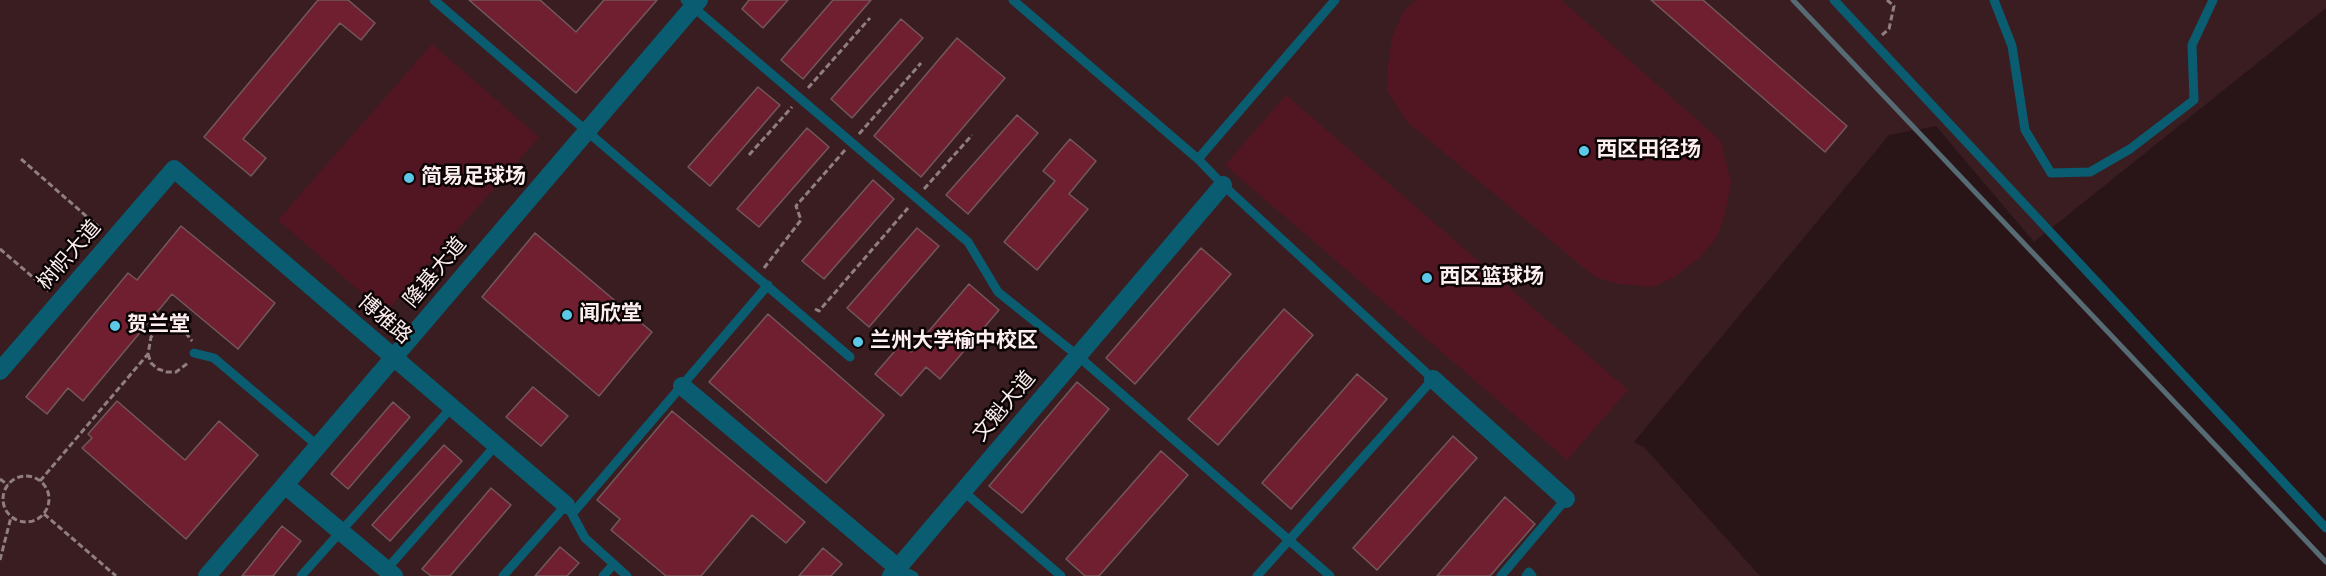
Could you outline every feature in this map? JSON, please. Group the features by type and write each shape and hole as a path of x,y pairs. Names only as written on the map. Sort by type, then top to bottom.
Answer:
{"street":[{"name":"隆基大道","path":"207,576 587,131 692,2"},
{"name":"博雅路","path":"174,169 569,509"},
{"name":"树帜大道","path":"0,372 174,169"},
{"name":"文魁大道","path":"901,573 963,491 1223,185"},
{"path":"1433,379 1566,499"},
{"path":"682,386 901,573"},
{"path":"285,485 341,531 387,574"}],"lane":[{"path":"434,0 850,357"},
{"path":"1013,0 1198,159 1223,185 1433,379 1257,576"},
{"path":"1198,159 1335,0"},
{"path":"1834,0 2326,528"},
{"path":"1994,0 2012,46 2025,130 2051,173 2090,172 2130,149 2194,100 2192,45 2213,0"},
{"path":"692,2 968,242 998,292 1078,356 1330,576"},
{"path":"503,576 569,509 682,386 768,285"},
{"path":"194,353 214,358 318,446"},
{"path":"301,576 452,407"},
{"path":"387,574 496,445"},
{"path":"963,491 1061,576"},
{"path":"1501,576 1566,499"},
{"path":"569,509 585,538 627,576"},
{"path":"603,576 614,564"},
{"path":"1526,576 1529,573 1532,576"}],"path":[{"path":"1873,42 1889,29 1894,6 1887,0"},
{"path":"749,155 870,18"},
{"path":"758,276 801,220 796,206 921,63"},
{"path":"809,306 819,311 972,135"},
{"path":"21,159 114,240"},
{"path":"0,249 61,301"},
{"path":"165,326 174,326 190,335 194,344 194,353 190,362 176,372 158,369 151,363 148,354 147,345 151,337 165,326"},
{"path":"40,481 148,354"},
{"path":"19,477 34,478 40,481 45,486 49,500 44,514 38,519 24,522 11,517 6,512 3,498 8,485 19,477"},
{"path":"0,479 8,485"},
{"path":"44,514 116,576"},
{"path":"0,560 11,517"}],"shaded area":[{"name":"兰州大学榆中校区","path":"0,0 2326,0 2326,8 2034,242 1936,126 1889,135 1634,442 1644,447 1760,576 0,576"},
{"name":"西区田径场","path":"1416,0 1561,0 1721,141 1731,182 1725,214 1717,237 1700,257 1676,276 1653,287 1618,284 1595,277 1407,122 1387,90 1388,65 1392,38 1403,12"},
{"name":"简易足球场","path":"432,44 539,137 385,313 278,220"},
{"name":"西区篮球场","path":"1286,95 1628,390 1567,460 1225,165"}],"building":[{"path":"318,0 348,0 375,23 361,40 340,23 243,139 266,158 251,176 204,137"},
{"path":"469,0 540,0 576,32 604,0 657,0 576,93"},
{"path":"749,0 788,0 763,28 742,9"},
{"path":"833,0 871,0 803,79 781,60"},
{"path":"1651,0 1703,0 1847,126 1825,152"},
{"path":"901,19 923,38 852,118 831,99"},
{"path":"957,38 1005,78 921,177 874,136"},
{"path":"758,87 780,105 710,186 688,167"},
{"path":"1017,115 1038,133 968,214 946,195"},
{"path":"807,128 829,147 759,227 737,209"},
{"path":"1070,139 1096,161 1069,194 1088,209 1037,270 1004,242 1055,181 1043,171"},
{"path":"873,180 894,199 824,279 802,261"},
{"name":"贺兰堂","path":"181,226 275,303 238,349 172,294 83,401 68,388 47,414 26,397 128,273 137,280"},
{"path":"917,228 939,246 869,327 847,308"},
{"name":"闻欣堂","path":"535,233 652,332 599,396 482,297"},
{"path":"1201,248 1231,274 1135,384 1106,358"},
{"path":"969,284 999,310 940,379 926,367 901,396 875,374 901,344 911,352"},
{"path":"1284,309 1313,335 1218,445 1188,419"},
{"path":"768,314 884,415 826,483 709,382"},
{"path":"1357,374 1387,399 1291,509 1262,483"},
{"path":"1077,382 1109,409 1022,513 989,486"},
{"path":"533,387 568,416 541,446 506,417"},
{"path":"117,401 185,460 219,421 258,455 186,539 82,448 92,438 88,434"},
{"path":"393,402 410,417 348,489 331,474"},
{"path":"672,411 805,522 786,543 752,515 701,576 666,576 611,530 620,519 597,500"},
{"path":"1453,436 1477,458 1377,570 1353,548"},
{"path":"444,445 462,461 390,541 372,525"},
{"path":"1161,451 1188,475 1099,576 1085,576 1066,559"},
{"path":"491,488 511,505 450,576 431,576 422,569"},
{"path":"1505,497 1535,524 1490,576 1437,576"},
{"path":"282,526 301,541 273,576 242,576"},
{"path":"560,547 579,563 567,576 535,576"},
{"path":"823,548 842,564 831,576 799,576"}],"waterway":[{"path":"1793,0 2326,562"}],"place":[{"name":"西区田径场","path":"1584,151"},
{"name":"简易足球场","path":"409,178"},
{"name":"西区篮球场","path":"1427,278"},
{"name":"闻欣堂","path":"567,315"},
{"name":"贺兰堂","path":"115,326"},
{"name":"兰州大学榆中校区","path":"858,342"}]}
